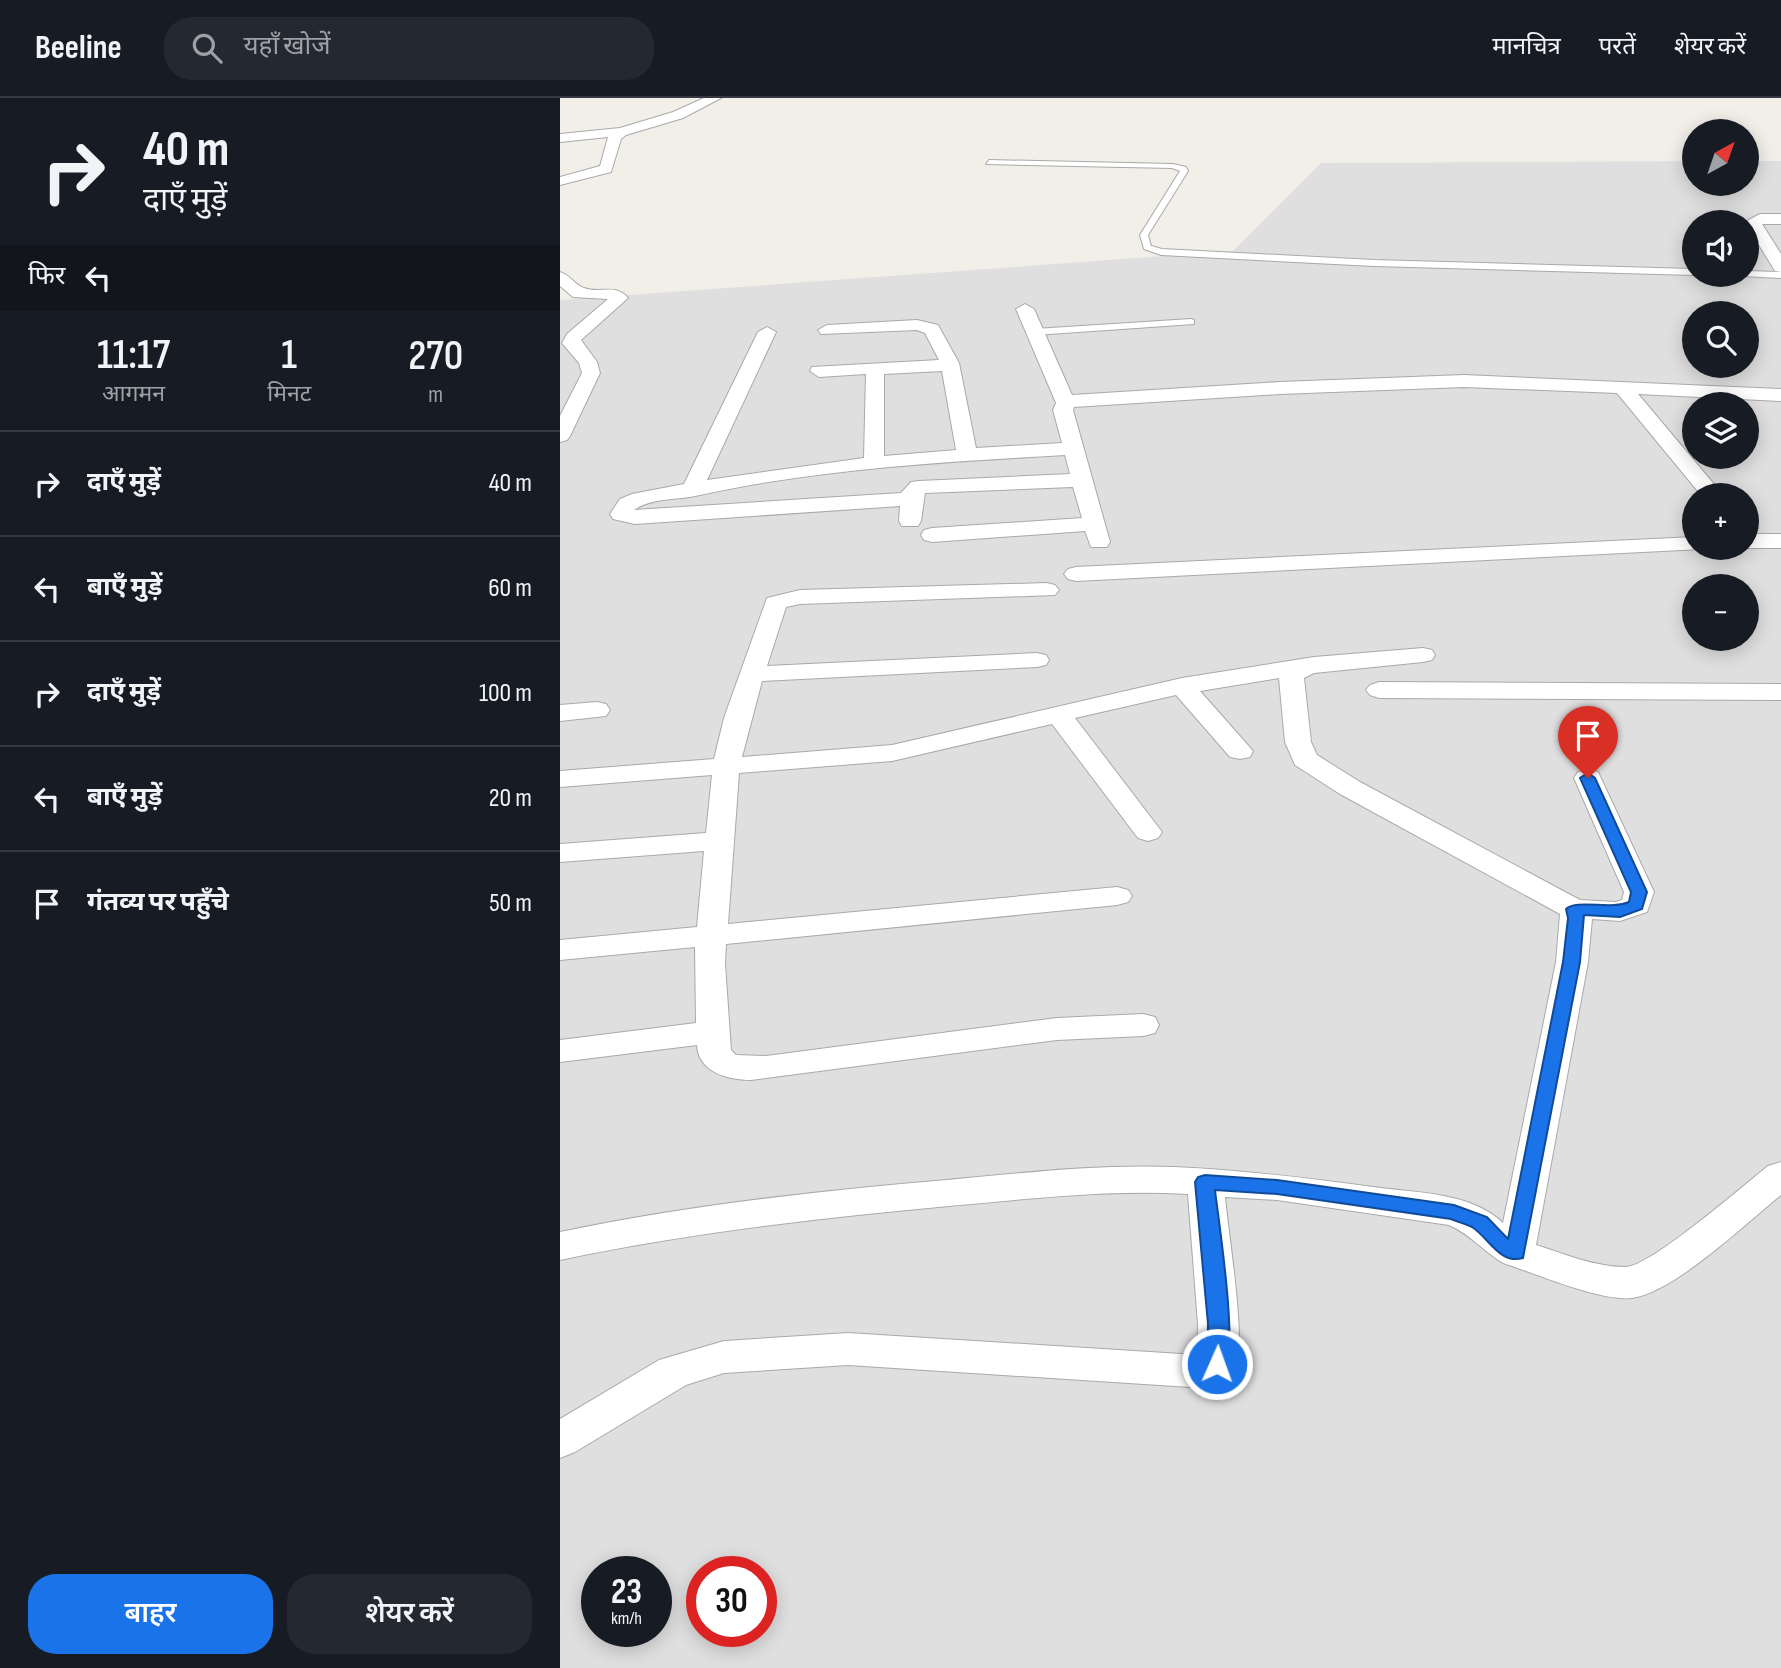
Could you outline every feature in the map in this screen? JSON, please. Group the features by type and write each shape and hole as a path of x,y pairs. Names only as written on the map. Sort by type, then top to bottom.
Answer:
{"street":[{"path":"560,138 621,132 678,116 715,98"},
{"path":"560,181 606,169 615,137 621,132"},
{"path":"1781,219 1760,219 1754,222 1781,267"},
{"path":"560,277 579,293 613,295 619,298 573,338 571,343 587,362 591,373 561,430"},
{"path":"932,535 1096,533 1063,410 1066,403 1025,309"},
{"path":"823,338 925,326 932,328 950,365 967,454"},
{"path":"692,490 767,332"},
{"path":"819,371 950,365"},
{"path":"874,369 874,463"},
{"path":"1066,403 1095,398 1411,382 1514,382 1781,395"},
{"path":"1622,387 1702,483"},
{"path":"911,499 635,517 621,514 633,501 874,463 1073,448"},
{"path":"911,521 914,489 925,486 1082,480"},
{"path":"1759,540 1781,541"},
{"path":"1076,574 1682,545"},
{"path":"1047,590 788,598 775,603 751,674 726,768 709,964 714,1051 718,1060 727,1067 766,1068 1057,1029 1143,1026"},
{"path":"560,779 892,753 1182,686 1304,667 1423,654"},
{"path":"751,674 1037,660"},
{"path":"1304,667 1292,675 1291,681 1298,742 1305,759 1350,788 1574,909 1620,912 1636,905 1639,892 1588,778"},
{"path":"1182,686 1240,751"},
{"path":"1379,690 1781,692"},
{"path":"560,713 597,710"},
{"path":"1059,715 1148,832"},
{"path":"560,853 719,841"},
{"path":"560,950 1117,897"},
{"path":"1516,1253 1572,962 1577,918 1574,909"},
{"path":"560,1051 713,1032"},
{"path":"560,1246 611,1235 815,1205 1090,1180 1205,1182 1277,1187 1454,1212 1480,1223 1502,1245 1516,1253 1598,1279 1631,1283 1665,1267 1781,1175"},
{"path":"560,1440 673,1372 724,1357 848,1349 1206,1373 1217,1364 1219,1324 1205,1182"}],"lane":[{"path":"989,162 1183,169 1184,172 1144,235 1147,247 1161,252 1374,264 1682,272"},
{"path":"1759,274 1781,275"},
{"path":"1035,332 1191,322"}],"shaded area":[{"path":"1682,161 1682,196 1759,196 1759,161 1781,161 1781,1668 560,1668 560,300 1233,251 1321,163"}],"route":[{"path":"1217,1364 1219,1324 1205,1182 1277,1187 1454,1212 1469,1216 1480,1223 1502,1245 1516,1253 1572,962 1577,918 1574,909 1620,912 1636,905 1639,898 1639,892 1588,778"}]}
